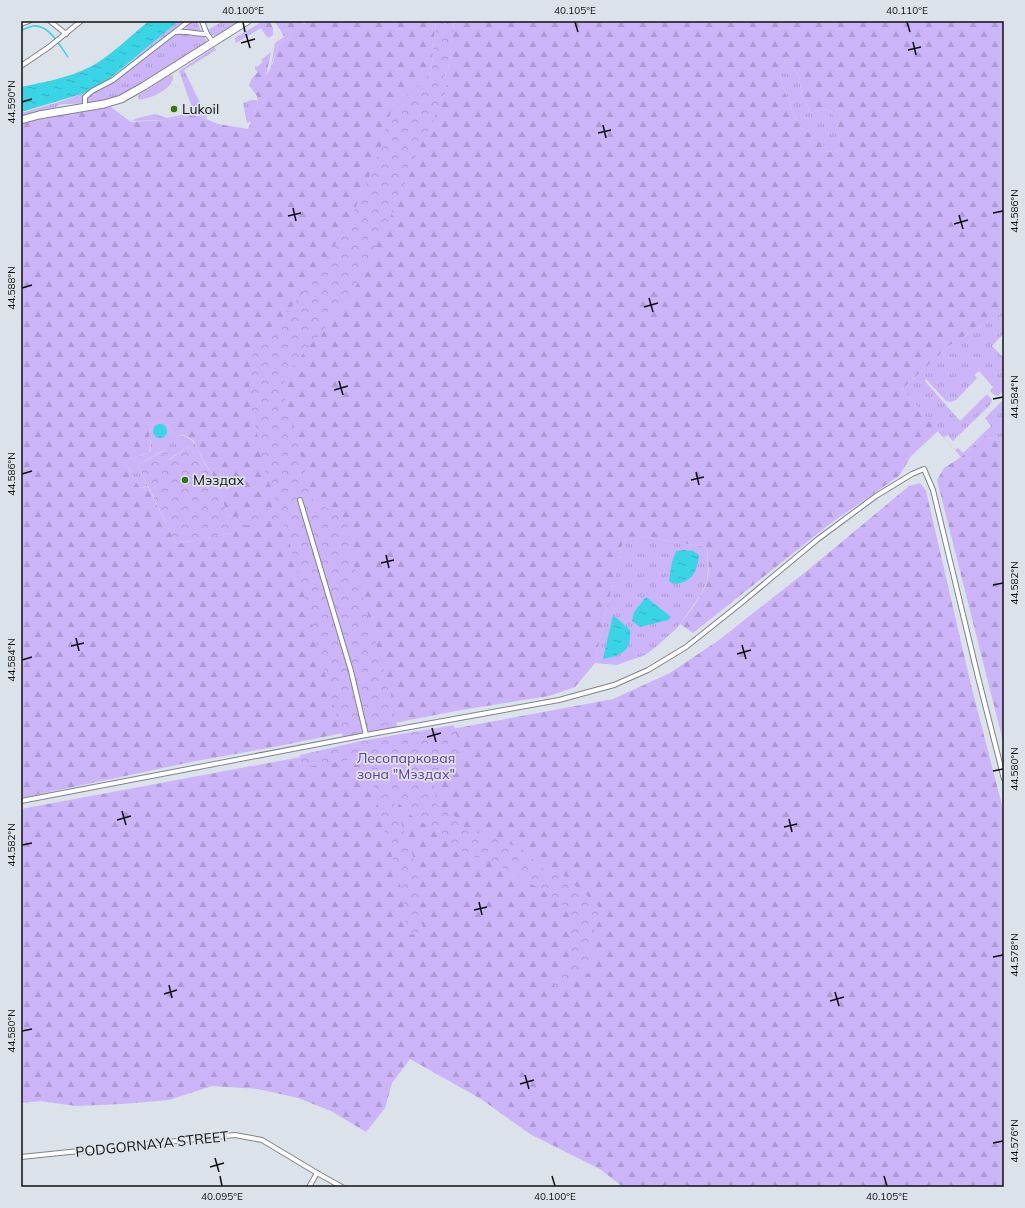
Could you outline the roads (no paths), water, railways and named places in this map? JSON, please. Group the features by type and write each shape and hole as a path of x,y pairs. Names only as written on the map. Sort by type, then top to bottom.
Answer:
{"main road":[{"path":"21,120 121,99 247,21"}],"street":[{"path":"21,24 29,21"},
{"path":"50,21 66,34"},
{"path":"21,66 61,38 81,21"},
{"path":"85,107 85,97 92,91 113,80 189,21"},
{"path":"202,21 207,34 213,42"},
{"path":"173,33 181,31 192,34 207,34"},
{"path":"21,801 366,735 559,700 614,685 648,670 686,647 818,538 876,496 912,474 924,469 933,490 1004,779"},
{"path":"300,500 351,671 366,735"},
{"name":"PODGORNAYA STREET","path":"21,1157 235,1134 262,1140 342,1187"},
{"path":"309,1187 317,1173"}],"water":[{"path":"149,21 179,21 108,80 96,88 85,93 21,112 21,87 65,77 90,67 113,52"},
{"path":"157,424 163,424 167,428 167,434 163,438 157,438 153,434 153,428"},
{"path":"676,551 693,551 699,555 697,567 689,579 673,584 669,581 672,562"},
{"path":"646,597 671,617 668,620 640,627 632,621 634,612"},
{"path":"613,615 630,630 629,643 621,654 603,659"}],"waterway":[{"path":"21,30 33,26 44,28 54,37 68,57"}],"place":[{"name":"Lukoil","path":"174,109"},
{"name":"Мэздах","path":"185,480"}],"park label":[{"name":"Лесопарковая зона \"Мэздах\"","path":"406,766"}]}
